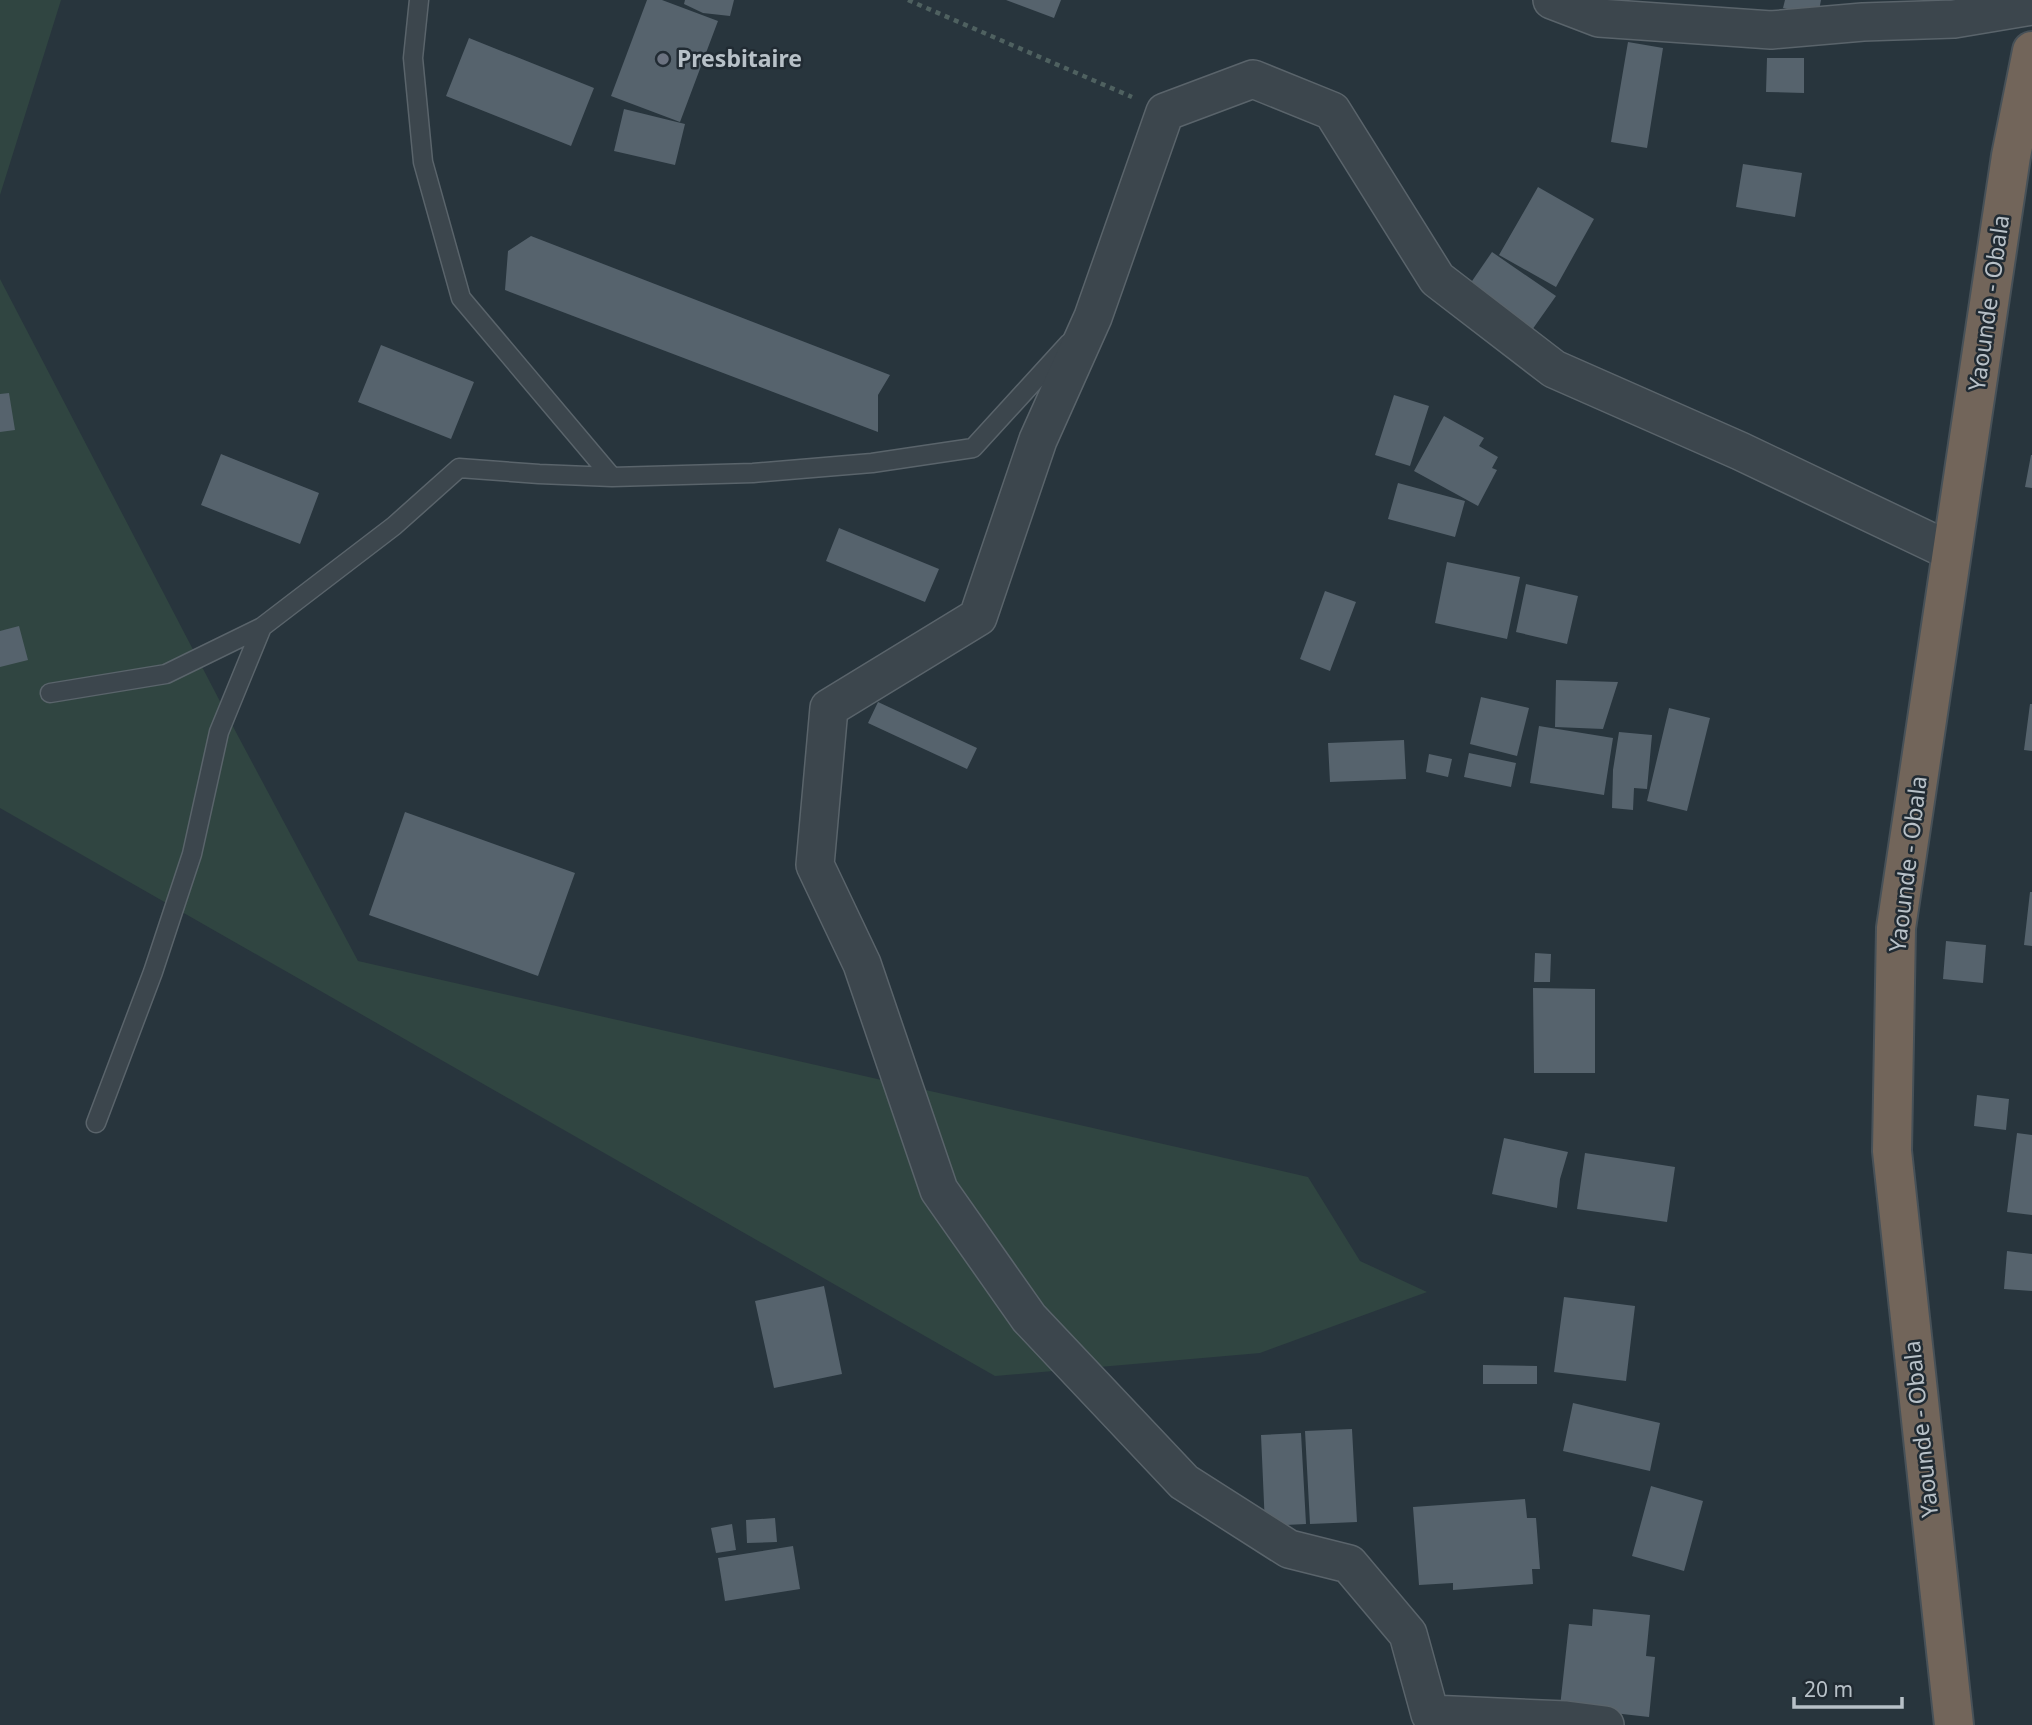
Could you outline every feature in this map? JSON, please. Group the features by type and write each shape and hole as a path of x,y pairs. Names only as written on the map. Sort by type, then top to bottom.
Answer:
{"highway":[{"name":"Yaounde - Obala","path":"1954,1725 1892,1152 1896,928 2011,156 2032,51"}],"street":[{"path":"1552,0 1598,18 1771,30 1863,22 1954,19 2032,6"},
{"path":"1605,1725 1566,1720 1430,1714 1408,1633 1349,1564 1289,1549 1184,1482 1029,1318 939,1190 862,964 815,865 829,708 978,617 1038,440 1093,317 1165,112 1253,79 1332,111 1437,279 1554,369 1740,451 1952,552"}],"lane":[{"path":"419,0 413,58 423,162 461,298 612,477"},
{"path":"50,693 166,674 262,627 394,526 459,468 612,477 753,473 872,463 973,448 1093,317"},
{"path":"96,1124 153,972 192,854 219,732 262,627"}],"path":[{"path":"908,0 1165,112"}],"green space":[{"path":"0,0 61,0 0,195"},
{"path":"0,279 358,961 1308,1177 1360,1261 1427,1292 1260,1353 995,1376 0,808"}],"building":[{"path":"647,0 662,0 718,21 680,122 611,96"},
{"path":"685,0 734,0 730,16 703,13 684,4"},
{"path":"1006,0 1061,0 1054,18"},
{"path":"1785,0 1821,0 1818,16 1783,8"},
{"path":"469,38 594,88 571,146 446,96"},
{"path":"1628,42 1663,48 1647,148 1611,142"},
{"path":"1767,58 1804,58 1804,93 1766,92"},
{"path":"624,109 685,124 675,165 614,151"},
{"path":"1743,164 1802,173 1795,217 1736,207"},
{"path":"1538,187 1594,219 1556,287 1499,255"},
{"path":"531,236 890,375 878,395 878,432 505,290 508,251"},
{"path":"1492,252 1556,296 1532,330 1470,284"},
{"path":"381,345 474,382 451,439 358,402"},
{"path":"9,393 15,430 0,432 0,394"},
{"path":"1394,395 1429,406 1410,466 1375,455"},
{"path":"1444,416 1484,438 1479,446 1498,457 1492,468 1497,470 1478,506 1414,471"},
{"path":"221,454 319,493 300,544 201,505"},
{"path":"2032,455 2032,488 2025,487"},
{"path":"1398,483 1465,501 1455,537 1388,519"},
{"path":"839,528 939,569 925,602 826,561"},
{"path":"1447,562 1520,577 1507,639 1435,623"},
{"path":"1526,584 1578,596 1567,644 1516,632"},
{"path":"1325,591 1356,602 1330,671 1300,659"},
{"path":"19,626 28,660 0,667 0,631"},
{"path":"1556,680 1618,682 1603,729 1555,727"},
{"path":"1481,697 1529,708 1517,756 1470,744"},
{"path":"878,702 977,748 967,769 868,723"},
{"path":"2032,704 2032,751 2024,750"},
{"path":"1669,708 1710,718 1687,811 1647,801"},
{"path":"1539,726 1613,738 1604,795 1530,783"},
{"path":"1619,732 1652,735 1647,789 1634,788 1633,810 1612,808 1613,770"},
{"path":"1404,740 1406,779 1330,782 1328,743"},
{"path":"1469,753 1516,763 1511,787 1464,777"},
{"path":"1429,754 1452,759 1448,777 1426,772"},
{"path":"405,812 575,873 538,976 369,915"},
{"path":"2032,892 2032,946 2024,945"},
{"path":"1946,941 1986,945 1983,983 1943,979"},
{"path":"1535,953 1551,954 1550,982 1534,982"},
{"path":"1533,988 1595,989 1595,1073 1534,1073"},
{"path":"1977,1095 2009,1099 2006,1130 1974,1126"},
{"path":"2017,1133 2032,1135 2032,1215 2007,1212"},
{"path":"1504,1138 1568,1152 1560,1179 1557,1208 1492,1194"},
{"path":"1585,1153 1675,1167 1667,1222 1577,1209"},
{"path":"2007,1251 2032,1254 2032,1291 2004,1289"},
{"path":"824,1286 842,1374 774,1388 755,1301"},
{"path":"1564,1297 1635,1306 1626,1381 1554,1372"},
{"path":"1483,1365 1537,1366 1537,1384 1483,1384"},
{"path":"1573,1403 1660,1423 1650,1471 1563,1451"},
{"path":"1352,1429 1357,1522 1310,1524 1305,1431"},
{"path":"1301,1433 1306,1524 1265,1526 1261,1435"},
{"path":"1651,1486 1703,1501 1684,1571 1632,1556"},
{"path":"1525,1499 1527,1518 1536,1518 1540,1569 1532,1569 1533,1584 1453,1590 1453,1583 1419,1585 1413,1507"},
{"path":"775,1518 777,1542 747,1543 746,1520"},
{"path":"732,1524 736,1550 716,1553 711,1528"},
{"path":"793,1546 800,1589 725,1601 718,1558"},
{"path":"1593,1609 1650,1615 1646,1656 1655,1657 1649,1717 1560,1707 1569,1624 1592,1626"}],"place":[{"name":"Presbitaire","path":"663,59"}]}
